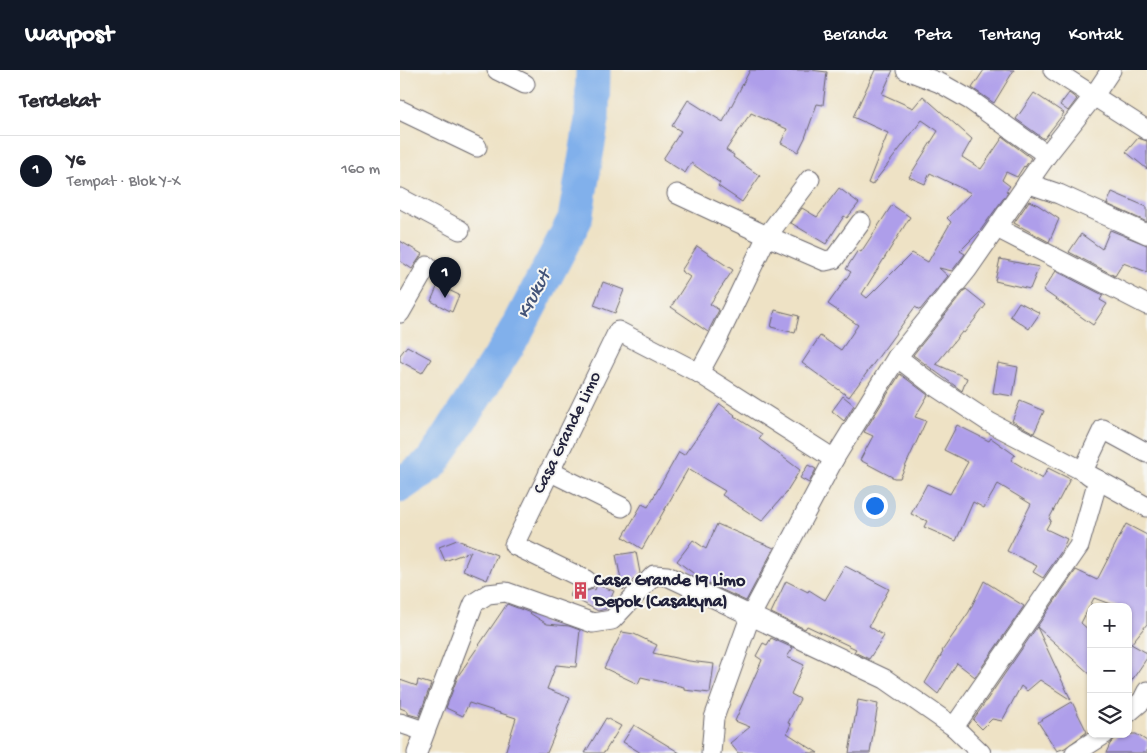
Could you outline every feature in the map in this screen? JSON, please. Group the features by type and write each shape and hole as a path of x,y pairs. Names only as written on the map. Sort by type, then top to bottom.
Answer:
{"street":[{"path":"497,70 525,84"},
{"path":"906,70 940,83 970,100 1047,155"},
{"path":"1052,70 1147,130"},
{"path":"711,753 714,718 750,617 834,459 897,357 967,270 1047,155 1093,97 1111,70"},
{"path":"400,110 477,147"},
{"path":"810,178 766,236 718,340 699,373 834,459"},
{"path":"1028,183 1059,194 1147,234"},
{"path":"677,194 766,236 826,261 834,259 861,222"},
{"path":"400,198 460,230"},
{"path":"997,228 1147,305"},
{"path":"400,314 427,266"},
{"name":"Casa Grande Limo","path":"586,580 514,545 618,331 699,373"},
{"path":"897,357 933,385 989,422 1147,507"},
{"path":"954,727 1079,546 1090,476 1103,430 1147,453"},
{"path":"549,471 622,507"},
{"path":"417,753 474,603 488,594 506,592 593,623 612,620 654,575 667,576 750,617 885,679 954,727 981,753"},
{"path":"400,723 424,731"},
{"path":"1075,753 1099,738"}],"building":[{"path":"750,70 811,70 827,72 823,105 817,104 798,152 781,143 787,129 751,113 726,150 760,176 742,202 718,186 720,183 691,163 685,173 663,159 681,131 672,126 688,100 723,122"},
{"path":"875,70 893,70 882,94 913,108 923,96 972,139 962,157 981,169 1003,137 1031,158 1017,177 1006,172 1002,180 1010,186 1006,191 1008,192 980,231 960,251 965,254 952,271 939,268 948,276 920,310 915,307 849,397 802,363 820,336 841,350 858,325 828,304 851,272 846,269 858,250 861,252 892,205 910,217 862,294 867,298 912,253 928,262 951,222 947,218 971,193 930,173 925,184 909,177 938,131 922,120 872,185 868,183 888,133 853,117"},
{"path":"984,70 1014,70 994,103 972,88"},
{"path":"1034,93 1064,113 1044,139 1016,119"},
{"path":"1069,93 1077,99 1068,111 1060,105"},
{"path":"1138,138 1147,141 1147,169 1126,152"},
{"path":"839,188 859,203 847,218 844,216 826,244 791,223 802,208 817,217"},
{"path":"1112,192 1147,207 1147,222 1107,204"},
{"path":"1029,201 1059,219 1049,242 1014,223"},
{"path":"1110,230 1147,245 1147,272 1123,263 1115,276 1069,252 1081,234 1102,249"},
{"path":"400,241 422,254 412,269 400,261"},
{"path":"697,246 733,270 710,304 719,310 708,332 671,307 690,277 681,271"},
{"path":"1000,259 1039,267 1030,289 995,281"},
{"path":"1056,271 1103,295 1100,300 1107,304 1093,325 1043,290"},
{"path":"603,282 624,290 615,313 594,305"},
{"path":"438,285 459,295 452,312 431,301"},
{"path":"966,289 986,305 936,364 967,378 962,391 913,355"},
{"path":"1019,302 1040,313 1029,329 1010,316"},
{"path":"775,310 799,316 795,333 771,327"},
{"path":"407,346 431,359 422,373 400,361 400,355"},
{"path":"998,363 1018,367 1013,396 993,393"},
{"path":"900,374 928,395 915,417 926,421 900,478 894,478 860,460 873,436 864,432"},
{"path":"843,396 854,405 844,421 832,411"},
{"path":"1020,401 1044,411 1034,433 1012,421"},
{"path":"720,404 734,416 762,434 759,439 800,470 785,494 762,521 722,495 725,491 688,469 642,549 623,537 642,504 648,507 679,452 684,455"},
{"path":"957,425 989,441 991,438 1015,455 1011,460 1042,479 1048,468 1070,479 1049,519 1051,520 1046,529 1067,539 1061,552 1043,578 1033,572 1037,566 1007,551 1031,504 998,484 984,508 973,502 956,541 924,527 927,521 911,514 927,484 950,494 968,462 944,450"},
{"path":"808,465 816,469 809,483 800,478"},
{"path":"717,524 774,548 746,601 705,582 677,561 693,540 706,549"},
{"path":"1126,524 1147,535 1147,624 1132,643 1132,603 1107,603 1094,598 1091,603 1087,603 1087,611 1081,623 1087,628 1087,671 1037,627 1071,700 1040,680 1027,691 1021,686 1002,721 992,719 982,729 973,720 1076,570 1097,580"},
{"path":"457,540 497,555 487,580 463,570 471,551 445,561 439,547"},
{"path":"636,552 640,573 623,590 616,555"},
{"path":"845,566 889,589 869,626 884,636 869,659 854,652 856,649 807,626 805,629 771,613 786,581 808,592 809,590 825,600"},
{"path":"984,581 1024,606 975,677 957,663 938,694 925,683 942,651 969,612"},
{"path":"597,585 614,591 606,609 598,611 570,596 574,587 587,591 595,590"},
{"path":"507,604 528,612 547,624 569,626 580,630 576,667 556,665 547,689 570,698 547,753 505,753 516,718 469,703 463,716 446,708 458,676"},
{"path":"622,632 634,634 657,645 653,653 714,664 710,693 684,690 684,687 641,677 638,684 604,668"},
{"path":"771,638 793,648 787,657 804,665 791,694 800,699 788,723 791,724 787,733 818,753 738,753 730,743 750,727 735,721 762,660 756,656 763,643 767,645"},
{"path":"1132,645 1147,653 1147,658 1132,680"},
{"path":"400,680 417,686 418,680 431,684 419,717 408,714 408,711 400,708"},
{"path":"858,700 878,704 870,753 849,753"},
{"path":"1072,702 1087,732 1065,748 1057,751 1038,722"},
{"path":"606,718 621,726 604,753 585,753"},
{"path":"634,725 680,753 641,753 623,742"},
{"path":"1132,734 1136,734 1147,741 1147,753 1106,753 1115,738 1132,738"}],"waterway":[{"name":"Krukut","path":"400,485 432,463 516,332 575,219 592,120 593,70"}],"place":[{"name":"Y6","path":"445,298"},
{"name":"Casa Grande I9 Limo Depok (Casakyna)","path":"580,591"}]}
